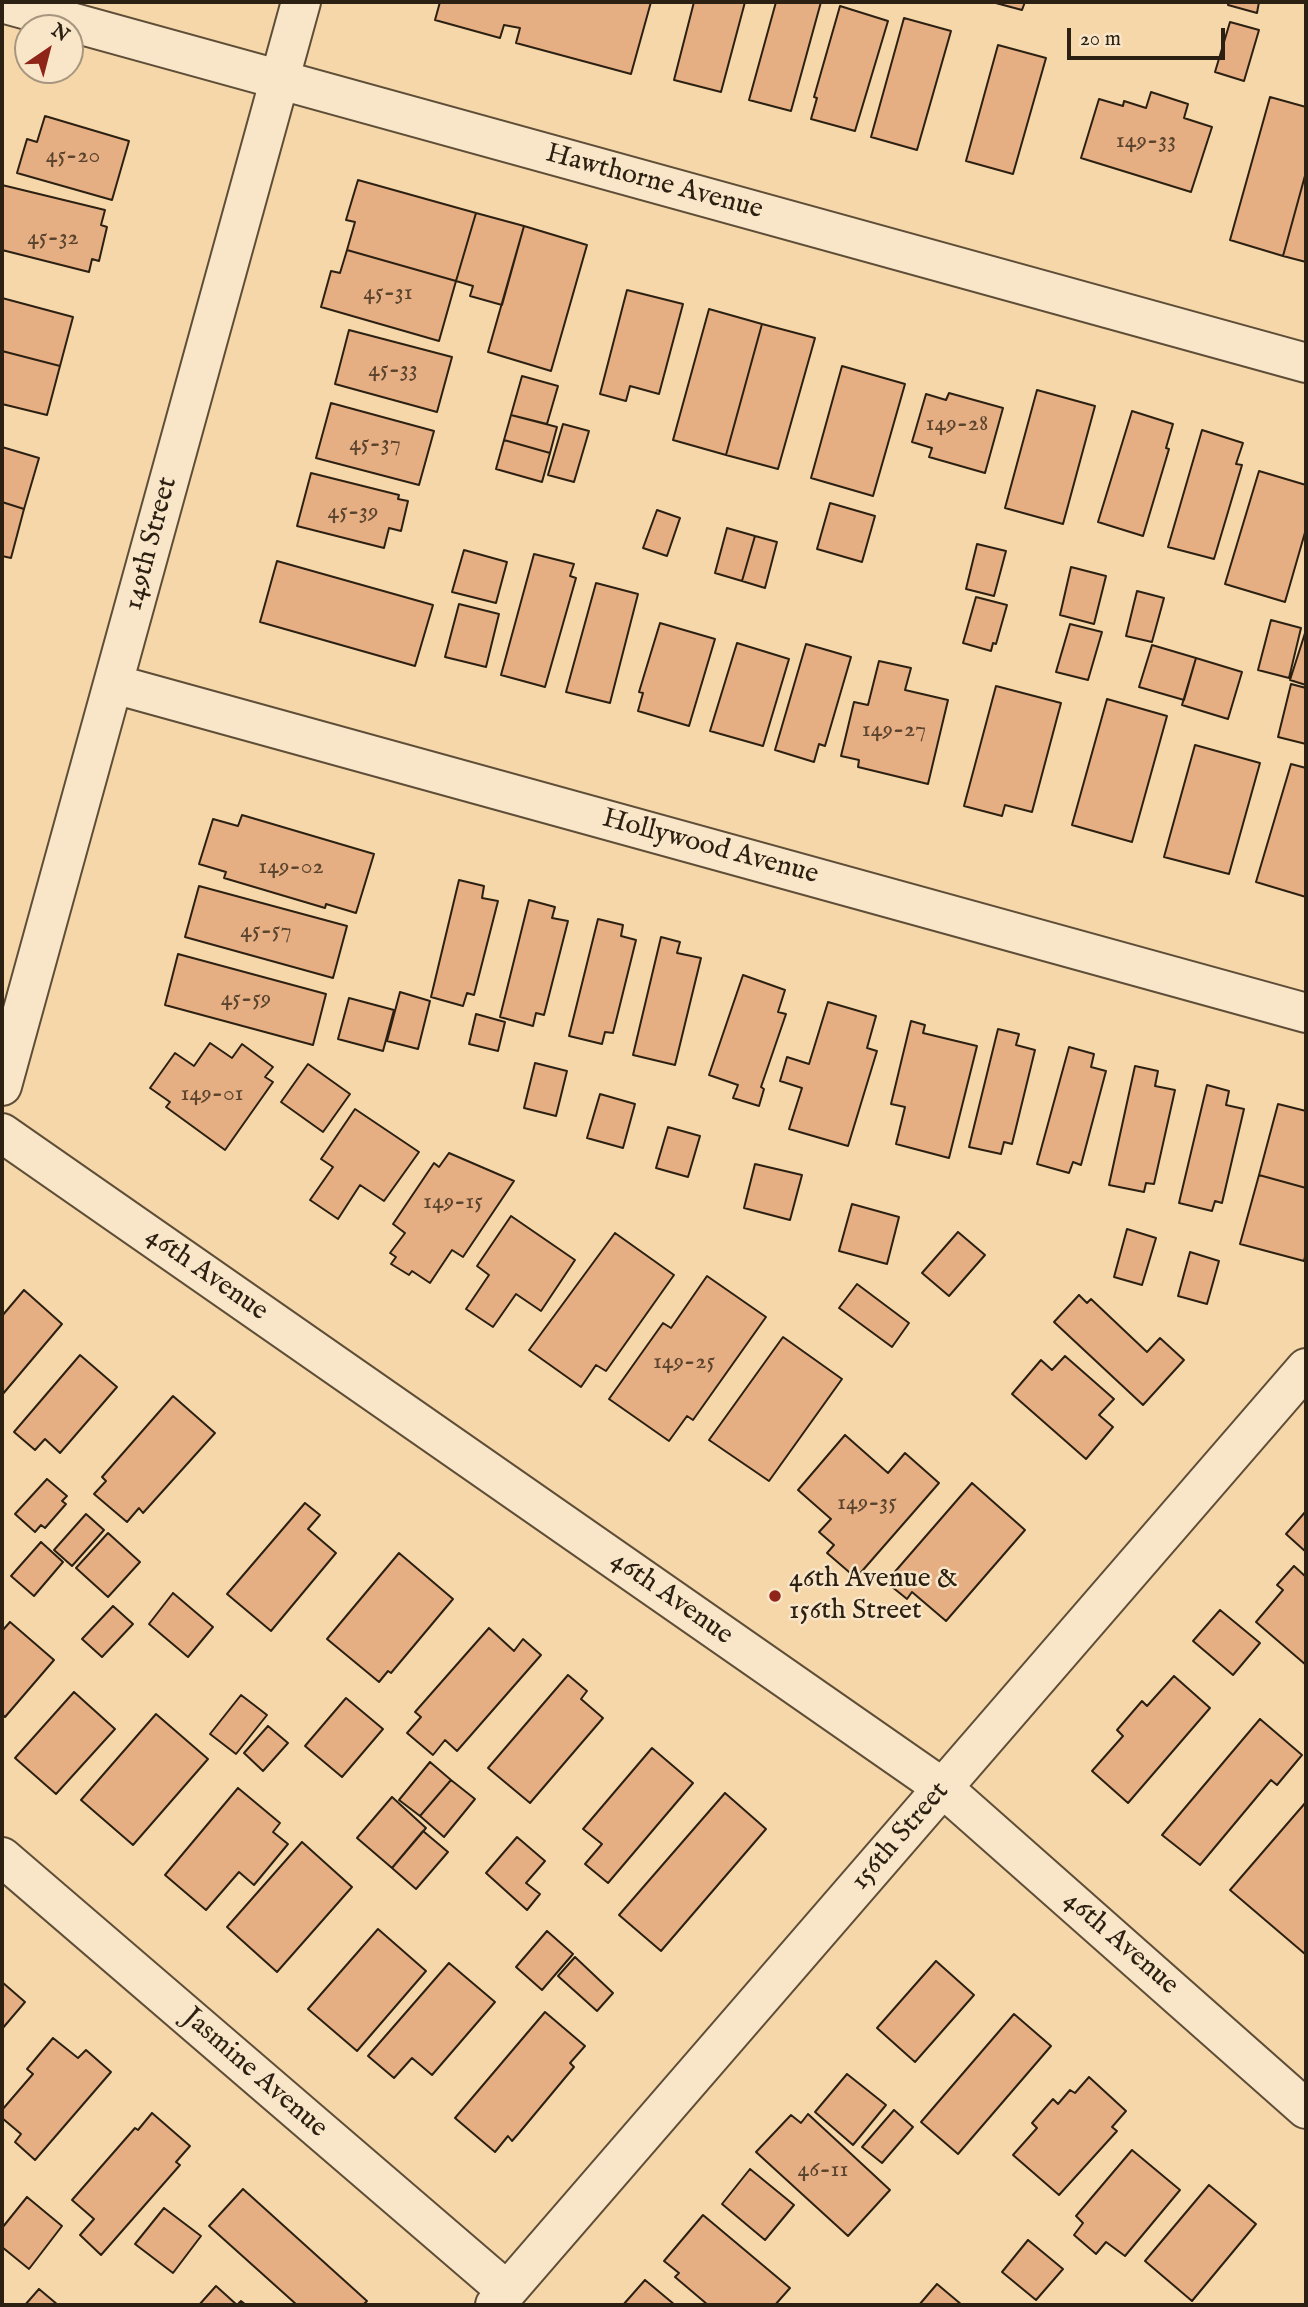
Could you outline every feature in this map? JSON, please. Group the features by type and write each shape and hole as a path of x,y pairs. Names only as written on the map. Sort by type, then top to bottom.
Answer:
{"street":[{"name":"149th Street","path":"2,1086 301,2"},
{"name":"Hawthorne Avenue","path":"2,3 1306,363"},
{"name":"Hollywood Avenue","path":"114,684 1306,1013"},
{"name":"46th Avenue","path":"2,1133 943,1788 1306,2109"},
{"name":"156th Street","path":"501,2298 1306,1368"},
{"name":"Jasmine Avenue","path":"2,1857 501,2298"}],"building":[{"path":"440,2 651,2 631,74 516,43 520,28 504,25 500,38 435,20"},
{"path":"694,2 745,2 721,92 674,80"},
{"path":"776,2 821,2 791,111 749,100"},
{"path":"992,2 1025,2 1022,10"},
{"path":"1228,2 1259,2 1257,13 1228,5"},
{"path":"840,6 888,21 855,131 811,119 817,98 814,97"},
{"path":"904,18 951,31 917,150 871,137"},
{"path":"1230,22 1259,30 1244,81 1215,72"},
{"path":"998,45 1046,58 1013,174 966,161"},
{"path":"1151,92 1188,104 1184,118 1212,127 1191,192 1081,158 1099,99 1123,106 1124,101 1146,108"},
{"path":"1270,97 1306,107 1306,172 1283,256 1230,240"},
{"path":"45,116 129,141 112,200 17,173 27,139 37,142"},
{"path":"1306,172 1306,262 1283,256"},
{"path":"358,180 476,213 456,281 347,250 355,222 346,220"},
{"path":"2,185 105,210 101,225 107,227 99,261 92,259 89,272 2,250"},
{"path":"476,213 524,226 502,305 470,296 473,286 456,281"},
{"path":"524,226 587,245 551,371 488,352"},
{"path":"347,250 456,281 439,341 321,307 331,271 340,273"},
{"path":"627,290 683,304 659,394 630,386 626,401 600,394"},
{"path":"2,298 73,317 60,366 2,351"},
{"path":"709,309 762,324 726,455 673,440"},
{"path":"762,324 815,338 778,469 726,455"},
{"path":"349,330 452,357 437,412 335,384"},
{"path":"2,351 60,366 47,415 2,404"},
{"path":"842,366 905,384 873,496 811,478"},
{"path":"522,376 558,386 547,424 511,415"},
{"path":"1037,390 1095,406 1063,524 1005,508"},
{"path":"949,393 1003,408 985,473 929,457 932,448 912,442 926,394 946,400"},
{"path":"331,403 434,431 419,485 316,458"},
{"path":"1132,411 1173,424 1166,448 1169,449 1143,536 1098,522"},
{"path":"511,415 557,427 550,453 504,440"},
{"path":"563,424 589,431 574,482 548,475"},
{"path":"1202,430 1243,443 1236,464 1242,465 1214,559 1168,547"},
{"path":"504,440 550,453 542,482 496,469"},
{"path":"2,447 39,458 24,509 2,502"},
{"path":"1259,471 1306,485 1306,529 1285,602 1225,584"},
{"path":"311,473 399,495 398,499 408,501 401,531 389,528 384,548 297,526"},
{"path":"2,502 24,509 11,558 2,556"},
{"path":"830,503 875,516 862,562 817,549"},
{"path":"657,510 680,518 667,556 643,548"},
{"path":"727,528 755,536 742,581 715,573"},
{"path":"755,536 777,542 765,588 742,581"},
{"path":"977,544 1006,551 994,596 966,589"},
{"path":"464,550 507,562 496,603 452,592"},
{"path":"534,554 574,564 570,576 576,578 545,687 501,675"},
{"path":"277,561 433,605 415,666 260,622"},
{"path":"1071,567 1106,576 1094,624 1060,615"},
{"path":"596,583 638,594 610,703 566,692"},
{"path":"1137,591 1164,598 1152,642 1126,636"},
{"path":"976,597 1007,605 996,644 993,643 991,651 963,643"},
{"path":"459,604 499,614 486,667 445,657"},
{"path":"1271,620 1301,628 1289,678 1258,670"},
{"path":"660,623 715,639 689,726 638,711 643,693 639,692"},
{"path":"1070,624 1102,632 1088,680 1056,672"},
{"path":"1306,630 1306,685 1290,680"},
{"path":"737,643 789,659 763,746 710,731"},
{"path":"806,644 851,657 825,746 819,744 814,762 775,750"},
{"path":"1152,645 1196,658 1184,700 1139,687"},
{"path":"1196,658 1242,672 1228,719 1182,705"},
{"path":"879,661 911,668 905,690 948,700 928,784 858,767 859,760 841,756 854,702 868,705"},
{"path":"1291,684 1306,688 1306,744 1278,737"},
{"path":"996,686 1061,703 1032,812 1005,805 1002,816 964,806"},
{"path":"1107,699 1167,716 1132,842 1072,825"},
{"path":"1195,745 1260,763 1229,874 1164,857"},
{"path":"1291,764 1306,768 1306,897 1256,882"},
{"path":"242,815 374,854 356,913 326,904 325,908 224,878 226,872 199,864 213,819 238,826"},
{"path":"459,880 484,886 482,898 498,901 474,995 467,993 463,1006 431,997"},
{"path":"199,886 347,926 333,978 185,937"},
{"path":"529,900 555,907 552,918 568,921 544,1015 536,1013 533,1026 500,1017"},
{"path":"598,919 623,925 621,936 636,940 613,1033 605,1032 602,1044 569,1036"},
{"path":"661,937 680,942 677,953 701,958 675,1065 633,1055"},
{"path":"178,954 326,994 313,1045 165,1005"},
{"path":"743,975 785,990 778,1012 786,1014 761,1087 764,1089 759,1106 733,1098 738,1085 709,1075"},
{"path":"400,992 430,1001 418,1049 387,1041"},
{"path":"349,998 394,1010 383,1051 338,1039"},
{"path":"828,1002 876,1016 867,1048 877,1051 848,1146 789,1129 802,1088 780,1081 787,1057 809,1064"},
{"path":"476,1014 505,1022 498,1051 469,1044"},
{"path":"911,1021 925,1025 923,1033 977,1046 949,1158 896,1144 905,1107 891,1104"},
{"path":"998,1029 1019,1034 1016,1045 1035,1050 1012,1144 1004,1142 1001,1154 969,1147"},
{"path":"210,1043 232,1058 242,1044 273,1067 265,1077 273,1082 225,1150 166,1107 170,1102 150,1088 175,1053 194,1066"},
{"path":"1069,1047 1094,1054 1091,1067 1106,1071 1081,1165 1073,1162 1069,1173 1037,1164"},
{"path":"535,1063 567,1071 556,1116 524,1108"},
{"path":"308,1064 350,1094 323,1132 281,1102"},
{"path":"1135,1066 1158,1071 1155,1086 1175,1090 1154,1184 1146,1183 1144,1192 1109,1185"},
{"path":"1207,1085 1229,1091 1226,1105 1244,1109 1222,1203 1215,1201 1212,1211 1179,1203"},
{"path":"600,1094 635,1104 623,1148 587,1138"},
{"path":"1278,1104 1306,1111 1306,1188 1259,1175"},
{"path":"355,1109 419,1152 384,1201 360,1185 338,1219 310,1200 333,1167 321,1159"},
{"path":"668,1127 700,1136 688,1177 656,1168"},
{"path":"449,1153 514,1181 463,1257 452,1250 430,1283 412,1271 409,1275 391,1264 396,1257 390,1253 405,1233 393,1224 434,1163 439,1167"},
{"path":"755,1164 802,1175 790,1220 744,1208"},
{"path":"1259,1175 1306,1188 1304,1261 1240,1244"},
{"path":"852,1204 899,1217 887,1264 839,1251"},
{"path":"511,1216 575,1260 541,1311 516,1294 493,1327 466,1309 489,1275 477,1266"},
{"path":"1127,1229 1156,1238 1142,1285 1114,1277"},
{"path":"958,1232 985,1255 949,1296 922,1273"},
{"path":"615,1233 674,1275 606,1371 596,1365 581,1387 529,1350"},
{"path":"1190,1252 1219,1261 1207,1304 1178,1296"},
{"path":"707,1276 766,1317 693,1420 687,1416 669,1441 609,1399 663,1323 671,1328"},
{"path":"857,1284 909,1323 892,1347 839,1308"},
{"path":"24,1290 62,1324 2,1395 2,1316"},
{"path":"1079,1295 1087,1303 1091,1299 1147,1352 1160,1338 1184,1360 1143,1405 1054,1322"},
{"path":"783,1337 842,1379 769,1481 709,1440"},
{"path":"80,1355 117,1387 60,1453 45,1439 35,1450 14,1432"},
{"path":"1065,1356 1114,1399 1099,1415 1113,1427 1086,1459 1012,1394 1041,1360 1052,1370"},
{"path":"173,1396 215,1433 143,1513 139,1508 127,1522 94,1494 106,1481 102,1477"},
{"path":"845,1435 888,1473 905,1453 939,1483 856,1578 827,1553 834,1545 819,1532 831,1519 798,1490"},
{"path":"47,1479 67,1496 62,1501 66,1504 45,1528 41,1525 35,1532 15,1514"},
{"path":"972,1483 1025,1530 946,1621 912,1592 907,1599 886,1582"},
{"path":"305,1503 320,1515 308,1529 336,1553 271,1631 227,1594"},
{"path":"1306,1511 1306,1552 1286,1534"},
{"path":"86,1514 104,1530 72,1566 54,1550"},
{"path":"108,1533 140,1562 108,1597 76,1568"},
{"path":"41,1542 63,1562 34,1596 11,1576"},
{"path":"399,1553 453,1599 391,1673 388,1671 379,1682 327,1639"},
{"path":"1294,1566 1306,1577 1306,1665 1256,1622 1283,1590 1277,1585"},
{"path":"173,1593 213,1627 188,1657 149,1624"},
{"path":"113,1606 133,1624 102,1657 82,1639"},
{"path":"1220,1610 1260,1643 1233,1675 1193,1641"},
{"path":"10,1622 54,1660 5,1717 2,1714 2,1631"},
{"path":"489,1628 514,1651 523,1639 541,1655 457,1751 445,1740 433,1755 407,1733 421,1717 415,1712"},
{"path":"568,1675 587,1691 581,1699 603,1718 530,1803 488,1768"},
{"path":"1174,1676 1210,1708 1128,1803 1092,1771 1123,1736 1117,1730 1142,1701 1147,1706"},
{"path":"74,1692 115,1729 56,1794 15,1758"},
{"path":"241,1695 267,1715 236,1754 210,1734"},
{"path":"346,1698 383,1729 342,1777 305,1746"},
{"path":"156,1714 208,1759 133,1845 81,1800"},
{"path":"1260,1719 1302,1755 1277,1785 1271,1780 1200,1865 1162,1835"},
{"path":"268,1726 288,1743 263,1771 244,1753"},
{"path":"652,1748 693,1783 608,1883 585,1864 602,1844 583,1829"},
{"path":"430,1762 451,1780 420,1816 399,1800"},
{"path":"451,1780 475,1799 444,1837 420,1816"},
{"path":"238,1788 280,1823 273,1832 288,1844 254,1885 239,1872 206,1910 165,1875"},
{"path":"725,1793 766,1829 661,1951 619,1915"},
{"path":"392,1797 426,1828 392,1868 357,1838"},
{"path":"1306,1802 1306,1953 1305,1954 1230,1890"},
{"path":"423,1831 448,1852 416,1889 392,1868"},
{"path":"517,1837 545,1861 526,1883 540,1894 527,1910 486,1873"},
{"path":"302,1842 352,1887 277,1972 227,1927"},
{"path":"378,1929 426,1971 357,2051 308,2009"},
{"path":"547,1931 573,1954 542,1990 516,1967"},
{"path":"575,1957 613,1993 597,2011 558,1976"},
{"path":"936,1961 974,1995 915,2062 877,2028"},
{"path":"449,1963 495,2002 432,2075 412,2058 394,2078 368,2056"},
{"path":"2,1982 25,2002 2,2029"},
{"path":"545,2012 585,2046 570,2063 574,2067 519,2133 512,2141 508,2136 495,2152 455,2118"},
{"path":"1014,2014 1051,2046 958,2154 921,2122"},
{"path":"53,2038 78,2058 86,2050 111,2072 35,2160 15,2142 21,2134 2,2118 2,2110 33,2074 27,2069"},
{"path":"847,2074 886,2105 853,2145 815,2112"},
{"path":"1089,2077 1126,2111 1112,2127 1117,2131 1059,2195 1013,2155 1037,2128 1032,2123 1053,2099 1058,2104 1070,2090 1075,2093"},
{"path":"894,2110 913,2127 882,2163 862,2147"},
{"path":"152,2113 190,2146 176,2162 180,2165 101,2255 80,2235 94,2219 72,2200 135,2128 138,2130"},
{"path":"808,2114 890,2190 848,2236 756,2152 791,2115 801,2123"},
{"path":"1132,2150 1180,2190 1125,2256 1106,2242 1096,2254 1074,2235 1083,2223 1076,2216"},
{"path":"750,2169 794,2205 765,2240 722,2204"},
{"path":"1209,2185 1256,2224 1192,2301 1145,2261"},
{"path":"243,2189 367,2301 363,2305 297,2305 209,2226"},
{"path":"27,2197 62,2226 29,2269 2,2247 2,2228"},
{"path":"164,2208 201,2236 173,2273 135,2244"},
{"path":"703,2215 790,2288 775,2305 708,2305 675,2277 679,2273 664,2261"},
{"path":"1028,2240 1063,2269 1036,2300 1002,2272"},
{"path":"645,2280 675,2305 623,2305"},
{"path":"937,2284 962,2305 919,2305"},
{"path":"216,2286 237,2305 199,2305"},
{"path":"39,2289 58,2305 25,2305"}],"place":[{"name":"46th Avenue & 156th Street","path":"775,1596"}]}
